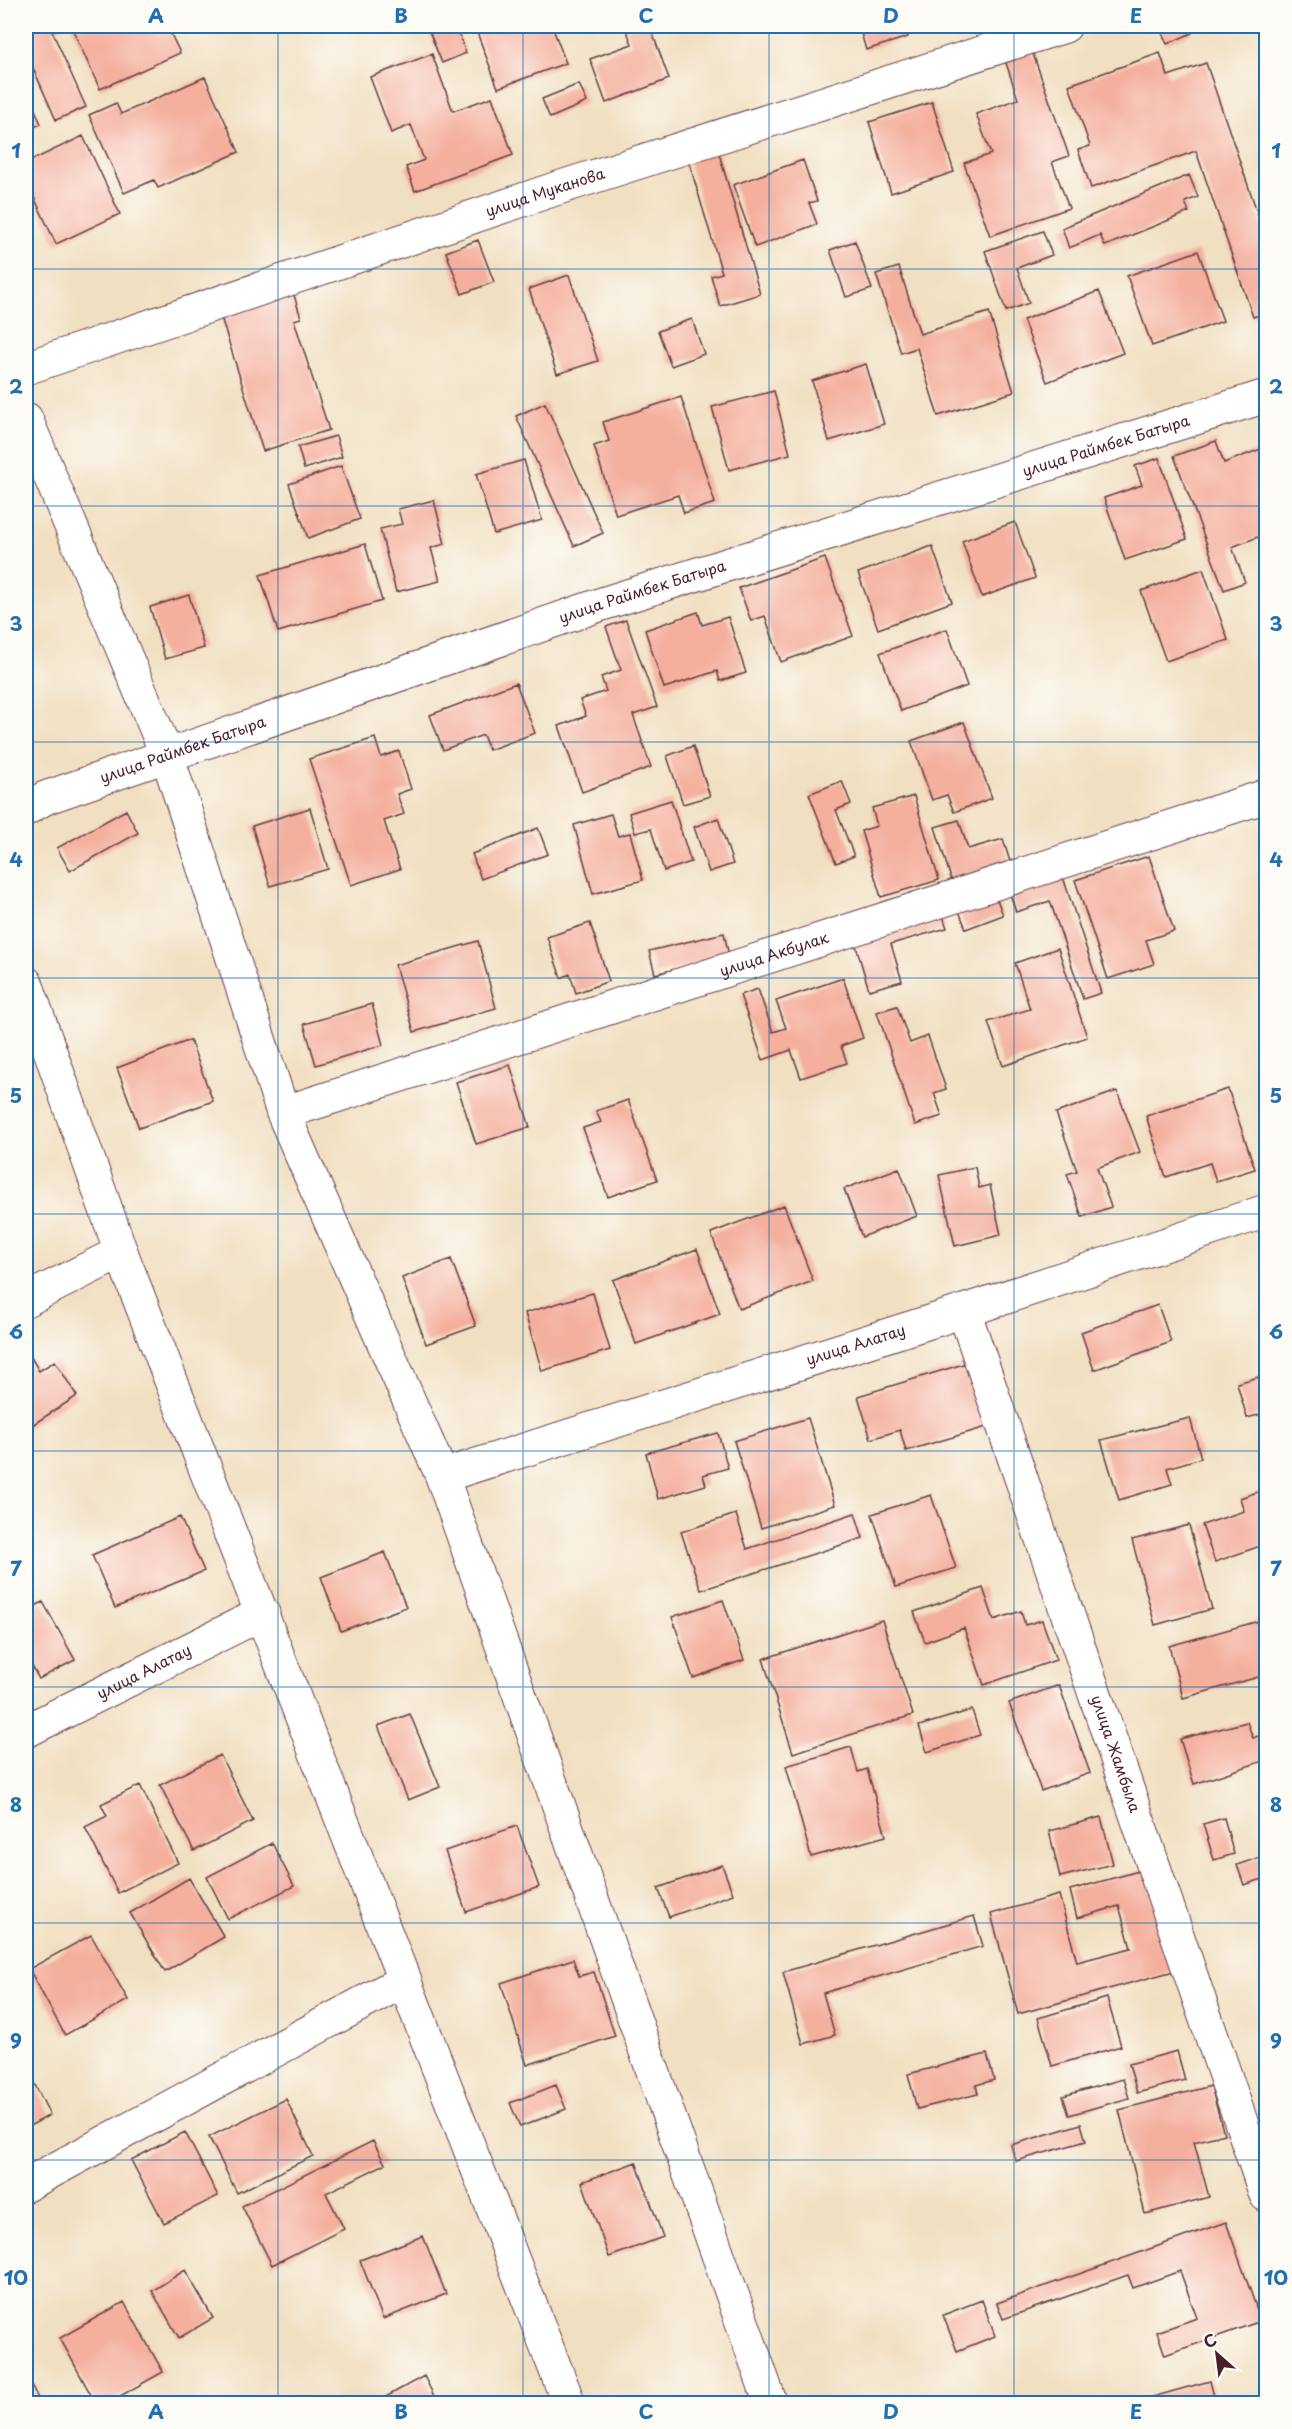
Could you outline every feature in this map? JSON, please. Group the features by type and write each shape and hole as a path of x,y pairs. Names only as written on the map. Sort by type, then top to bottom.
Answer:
{"street":[{"name":"улица Муканова","path":"26,368 555,189 1065,26"},
{"name":"улица Раймбек Батыра","path":"26,809 45,798 602,604 1266,396"},
{"path":"26,419 168,756 283,1113 442,1476 771,2403"},
{"name":"улица Акбулак","path":"283,1113 1266,796"},
{"path":"26,983 121,1252 569,2403"},
{"name":"улица Алатау","path":"442,1476 964,1311 1266,1211"},
{"path":"26,1300 121,1252"},
{"name":"улица Жамбыла","path":"964,1311 1266,2195"},
{"name":"улица Алатау","path":"26,1731 263,1613"},
{"path":"26,2185 405,1980"}],"building":[{"path":"26,26 64,26 52,31 86,107 56,120 26,52"},
{"path":"71,26 167,26 180,53 100,89"},
{"path":"427,26 456,26 466,53 442,63"},
{"path":"552,26 566,63 498,88 475,27"},
{"path":"650,26 669,79 606,103 590,59 632,44 626,29"},
{"path":"859,26 905,26 908,37 866,50"},
{"path":"1159,26 1188,26 1192,33 1167,44"},
{"path":"1032,51 1069,156 1052,162 1069,208 990,236 964,163 991,154 976,114 1018,99 1005,60"},
{"path":"1160,53 1168,76 1206,63 1263,229 1266,228 1266,313 1253,317 1196,151 1091,188 1078,150 1090,146 1069,85"},
{"path":"432,54 453,111 492,97 513,155 415,191 406,167 424,160 411,125 391,133 370,77"},
{"path":"205,77 239,152 158,188 154,180 124,193 89,115 116,103 121,114"},
{"path":"579,84 587,102 550,118 542,99"},
{"path":"26,88 41,124 26,130"},
{"path":"932,102 954,172 891,193 869,122"},
{"path":"83,136 120,214 56,244 26,180 26,163"},
{"path":"718,150 760,294 720,306 711,276 722,273 688,159"},
{"path":"803,160 817,201 809,203 817,224 755,247 733,185"},
{"path":"1189,175 1198,197 1185,202 1189,212 1105,246 1100,235 1069,248 1062,228"},
{"path":"1043,231 1052,255 1017,268 1029,303 1006,311 985,251"},
{"path":"478,240 494,282 462,294 446,252"},
{"path":"855,241 872,289 846,297 830,250"},
{"path":"1198,251 1223,321 1152,346 1127,276"},
{"path":"899,267 920,334 989,312 1014,392 938,416 917,348 901,353 876,274"},
{"path":"569,275 598,361 557,374 529,289"},
{"path":"1099,291 1123,353 1047,382 1023,320"},
{"path":"293,292 301,318 294,320 329,430 263,451 220,314"},
{"path":"692,319 704,354 671,366 658,331"},
{"path":"866,364 884,424 829,441 812,381"},
{"path":"774,391 790,454 729,470 712,407"},
{"path":"681,397 715,503 684,513 678,495 616,515 594,446 609,441 603,422"},
{"path":"545,403 603,533 574,546 516,416"},
{"path":"336,436 342,457 304,469 298,447"},
{"path":"1216,441 1224,463 1266,447 1266,534 1232,547 1245,582 1224,590 1174,456"},
{"path":"1159,458 1187,539 1125,560 1104,498 1142,485 1135,466"},
{"path":"524,460 542,520 494,534 476,474"},
{"path":"341,466 360,519 308,538 289,484"},
{"path":"434,500 445,544 431,548 440,581 396,592 380,529 402,524 398,509"},
{"path":"1015,522 1035,578 982,597 962,541"},
{"path":"365,544 382,601 278,632 260,575"},
{"path":"932,546 952,602 878,629 858,573"},
{"path":"825,558 853,636 781,662 765,616 751,621 739,588"},
{"path":"1203,569 1228,640 1166,661 1141,591"},
{"path":"189,595 204,648 165,659 150,607"},
{"path":"698,612 702,625 728,617 746,673 720,681 717,671 664,688 645,630"},
{"path":"626,620 657,707 633,715 651,767 582,792 559,726 586,716 580,700 606,691 601,677 621,670 606,627"},
{"path":"947,629 967,686 901,711 880,653"},
{"path":"516,683 535,733 489,750 483,735 443,750 430,715"},
{"path":"964,722 992,798 954,812 947,795 932,800 911,741"},
{"path":"375,738 381,757 399,751 411,789 397,794 404,814 384,821 400,869 351,885 309,759"},
{"path":"693,746 710,796 683,804 667,756"},
{"path":"842,781 851,804 836,810 854,856 836,863 809,794"},
{"path":"914,796 939,880 881,897 861,831 877,826 872,808"},
{"path":"671,800 691,862 664,871 651,829 635,833 629,813"},
{"path":"310,808 328,869 270,886 252,826"},
{"path":"126,810 138,833 70,871 57,848"},
{"path":"611,814 618,836 630,833 643,880 593,894 574,825"},
{"path":"718,818 733,864 709,872 694,827"},
{"path":"959,820 968,849 1003,839 1011,865 952,882 935,827"},
{"path":"538,828 548,854 481,879 472,854"},
{"path":"1149,856 1174,931 1146,940 1154,964 1108,979 1075,880"},
{"path":"1062,874 1101,993 1083,999 1050,901 1016,912 1009,891"},
{"path":"996,897 1003,915 966,929 959,911"},
{"path":"942,913 947,928 891,944 902,981 869,990 854,939"},
{"path":"590,923 609,981 576,993 570,974 561,978 547,937"},
{"path":"724,933 729,956 655,974 649,951"},
{"path":"478,941 496,1008 414,1032 395,965"},
{"path":"1058,948 1087,1037 1003,1066 988,1022 1030,1009 1015,963"},
{"path":"843,978 863,1038 841,1046 847,1063 801,1078 791,1050 763,1060 740,995 758,989 773,1032 786,1028 776,1001"},
{"path":"372,1004 383,1045 316,1065 304,1024"},
{"path":"897,1006 910,1043 928,1036 946,1089 934,1093 942,1116 915,1125 877,1012"},
{"path":"190,1040 213,1101 139,1128 117,1068"},
{"path":"510,1065 530,1127 476,1144 456,1082"},
{"path":"1228,1089 1255,1169 1216,1181 1210,1163 1166,1177 1146,1116"},
{"path":"1117,1091 1140,1152 1097,1168 1111,1207 1082,1217 1067,1174 1077,1171 1056,1113"},
{"path":"1266,1092 1266,1115 1259,1095"},
{"path":"628,1100 657,1180 608,1197 583,1128 601,1122 596,1111"},
{"path":"975,1167 979,1188 990,1185 1001,1235 955,1246 939,1175"},
{"path":"899,1168 917,1216 862,1237 844,1189"},
{"path":"784,1205 813,1281 739,1309 711,1233"},
{"path":"697,1249 720,1314 636,1344 613,1280"},
{"path":"451,1259 476,1326 426,1344 402,1278"},
{"path":"593,1293 610,1350 542,1371 525,1313"},
{"path":"1158,1305 1171,1342 1094,1370 1081,1332"},
{"path":"26,1349 39,1371 55,1361 77,1396 26,1429"},
{"path":"970,1362 990,1426 906,1451 900,1430 871,1439 858,1396"},
{"path":"1266,1375 1266,1413 1247,1418 1237,1383"},
{"path":"808,1418 835,1505 761,1528 734,1441"},
{"path":"1190,1418 1201,1458 1167,1468 1172,1484 1119,1500 1101,1440"},
{"path":"718,1433 728,1468 703,1475 706,1485 658,1499 646,1453"},
{"path":"1266,1489 1266,1544 1215,1562 1202,1525 1244,1511 1240,1498"},
{"path":"931,1495 956,1568 896,1587 872,1514"},
{"path":"855,1513 863,1538 701,1590 681,1532 736,1514 747,1549"},
{"path":"180,1517 204,1571 115,1608 92,1555"},
{"path":"1189,1525 1212,1609 1155,1625 1132,1540"},
{"path":"385,1552 406,1607 341,1631 321,1577"},
{"path":"983,1588 994,1620 1021,1611 1025,1625 1042,1620 1056,1660 984,1685 964,1628 925,1642 914,1612"},
{"path":"723,1600 744,1660 693,1678 672,1617"},
{"path":"43,1602 75,1660 39,1679 26,1655 26,1611"},
{"path":"1266,1619 1266,1675 1183,1698 1169,1646"},
{"path":"882,1620 913,1715 793,1753 763,1659"},
{"path":"1059,1685 1090,1773 1041,1791 1009,1703"},
{"path":"972,1710 980,1735 927,1752 919,1726"},
{"path":"410,1714 440,1787 408,1800 378,1726"},
{"path":"1247,1722 1253,1738 1266,1733 1266,1760 1194,1784 1180,1739"},
{"path":"851,1747 858,1772 867,1769 886,1836 811,1857 786,1766"},
{"path":"220,1755 253,1821 194,1851 160,1785"},
{"path":"140,1785 178,1863 118,1893 85,1827 107,1816 101,1804"},
{"path":"1101,1817 1113,1864 1060,1877 1049,1831"},
{"path":"1224,1818 1234,1854 1214,1860 1203,1824"},
{"path":"517,1826 539,1887 466,1912 445,1851"},
{"path":"272,1843 294,1886 228,1919 207,1877"},
{"path":"1266,1855 1266,1878 1244,1885 1237,1865"},
{"path":"722,1865 733,1894 669,1917 658,1888"},
{"path":"1146,1869 1174,1971 1018,2014 991,1914 1059,1895 1077,1962 1131,1948 1119,1906 1077,1918 1070,1890"},
{"path":"189,1878 224,1937 165,1972 130,1913"},
{"path":"974,1916 983,1946 823,1993 835,2035 803,2044 783,1972"},
{"path":"91,1935 128,2000 65,2035 29,1969"},
{"path":"573,1959 579,1976 594,1972 615,2036 527,2065 501,1983"},
{"path":"1107,1998 1121,2046 1052,2066 1038,2018"},
{"path":"1177,2051 1185,2080 1137,2093 1129,2064"},
{"path":"987,2054 994,2080 976,2085 978,2094 917,2109 908,2074"},
{"path":"26,2067 50,2115 26,2128"},
{"path":"1123,2079 1129,2098 1069,2115 1063,2096"},
{"path":"556,2085 566,2109 520,2127 510,2103"},
{"path":"1211,2086 1224,2134 1194,2142 1209,2197 1145,2214 1119,2110"},
{"path":"286,2099 313,2156 237,2193 209,2137"},
{"path":"1081,2124 1086,2141 1016,2161 1011,2145"},
{"path":"185,2132 218,2196 164,2223 131,2160"},
{"path":"373,2141 385,2164 326,2193 344,2229 272,2265 242,2206"},
{"path":"636,2162 663,2237 609,2257 582,2182"},
{"path":"1226,2222 1261,2321 1165,2355 1157,2332 1197,2318 1180,2271 1133,2288 1128,2275 1003,2319 997,2303"},
{"path":"423,2236 446,2294 383,2319 360,2260"},
{"path":"185,2270 213,2318 179,2338 152,2291"},
{"path":"982,2300 995,2336 957,2351 943,2315"},
{"path":"124,2302 163,2372 106,2404 96,2404 60,2338"},
{"path":"26,2375 41,2404 26,2404"},
{"path":"424,2376 438,2404 373,2404"},
{"path":"1210,2381 1216,2404 1151,2404 1149,2398"}]}
